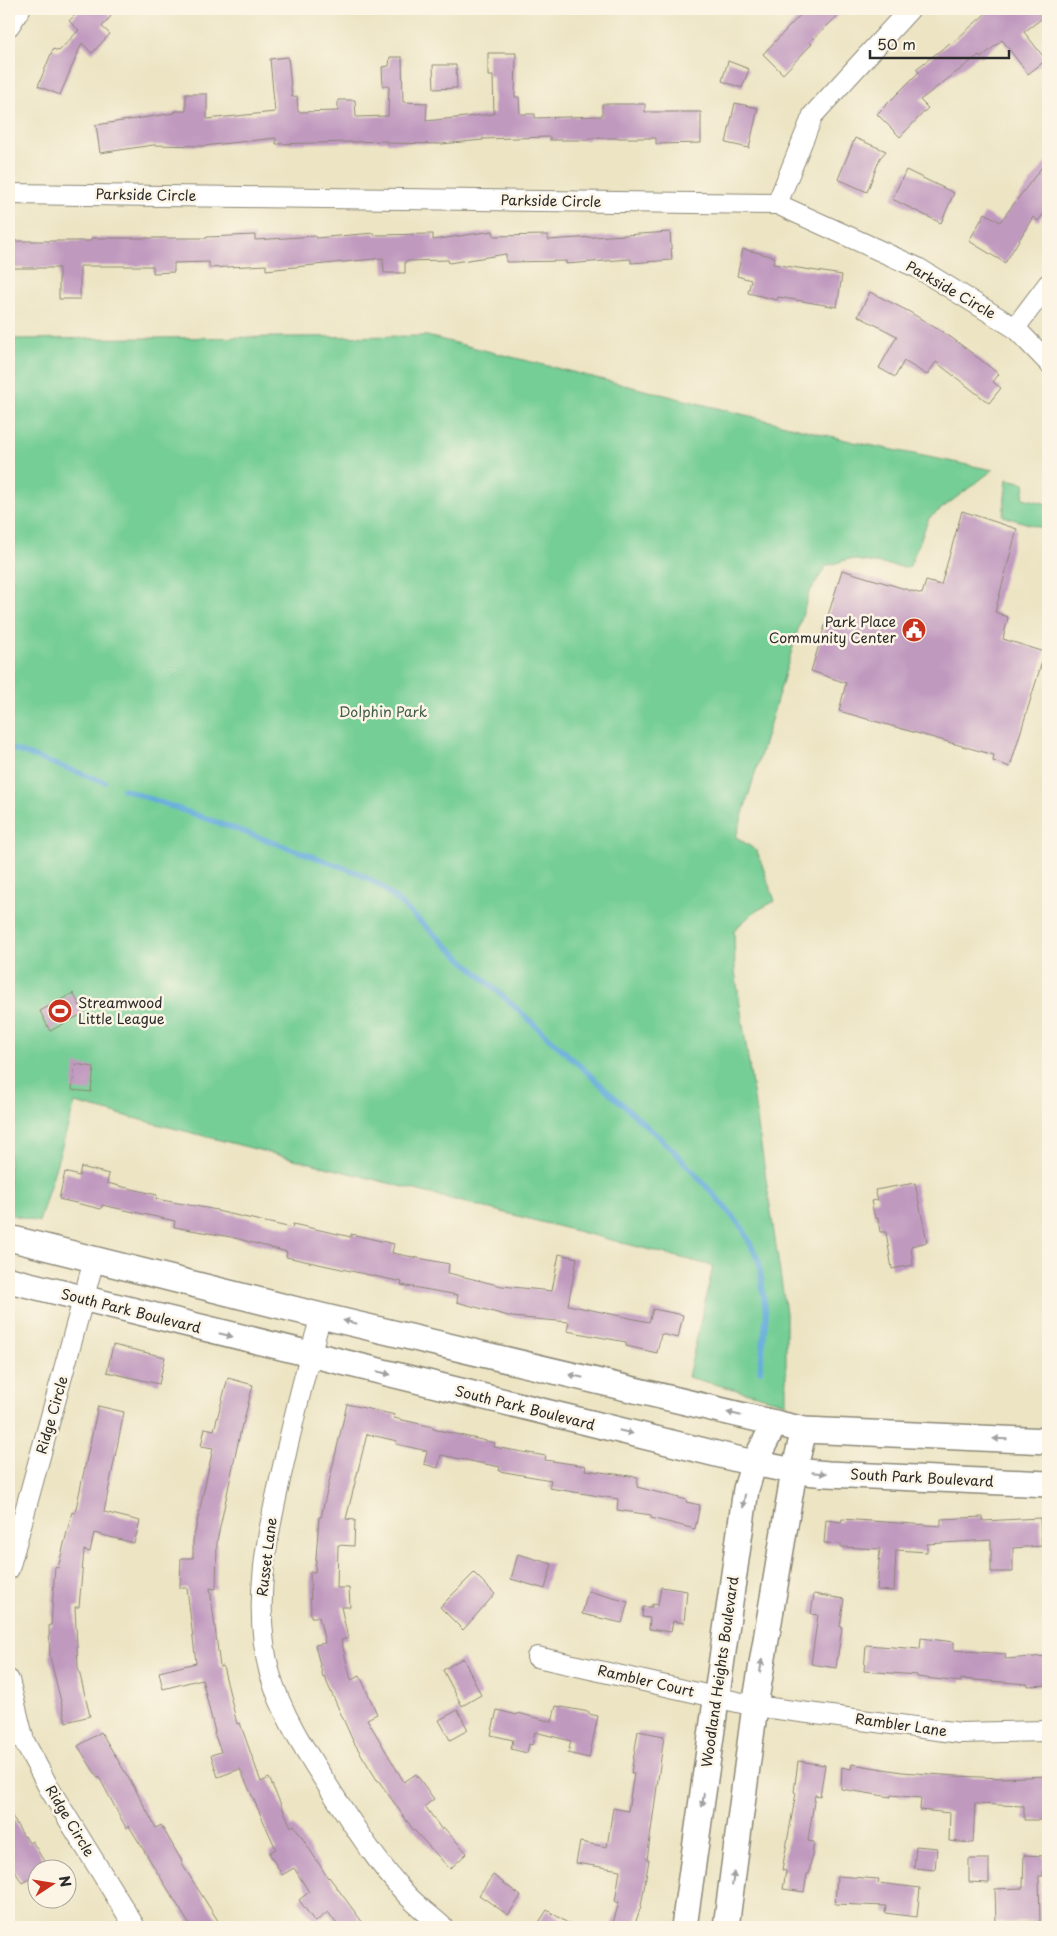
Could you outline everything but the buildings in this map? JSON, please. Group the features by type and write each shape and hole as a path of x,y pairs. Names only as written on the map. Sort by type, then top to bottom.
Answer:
{"street":[{"path":"9,26 20,9"},
{"path":"777,204 813,115 910,9"},
{"name":"Parkside Circle","path":"9,194 777,204 918,268 1015,328 1048,362"},
{"path":"1015,328 1048,284"},
{"path":"9,1238 321,1316 804,1430 815,1432 1048,1441"},
{"name":"Ridge Circle","path":"9,1569 94,1260"},
{"name":"South Park Boulevard","path":"9,1280 310,1355 754,1463 794,1471 1048,1484"},
{"name":"Russet Lane","path":"321,1316 269,1528 261,1588 263,1630 270,1674 286,1716 307,1754 370,1850 407,1895 443,1927"},
{"name":"Woodland Heights Boulevard","path":"684,1927 746,1489 754,1463 775,1423"},
{"path":"726,1927 755,1706 794,1471 804,1430"},
{"name":"Rambler Court","path":"537,1657 755,1706"},
{"name":"Ridge Circle","path":"9,1680 24,1741 49,1788 135,1927"},
{"name":"Rambler Lane","path":"755,1706 960,1733 1048,1731"}],"green space":[{"name":"Dolphin Park","path":"427,336 854,442 993,470 929,518 909,568 849,559 826,566 809,593 736,837 757,851 775,901 754,912 734,930 735,971 786,1313 786,1403 688,1377 713,1266 75,1103 39,1222 9,1214 9,339"},
{"path":"1007,479 1025,483 1023,498 1048,504 1048,530 1003,516"}],"waterway":[{"path":"9,748 105,782"},
{"path":"123,789 358,873 381,886 672,1149 743,1229 759,1262 766,1316 760,1371"}],"place":[{"name":"Park Place Community Center","path":"914,630"},
{"name":"Streamwood Little League","path":"60,1011"}]}
